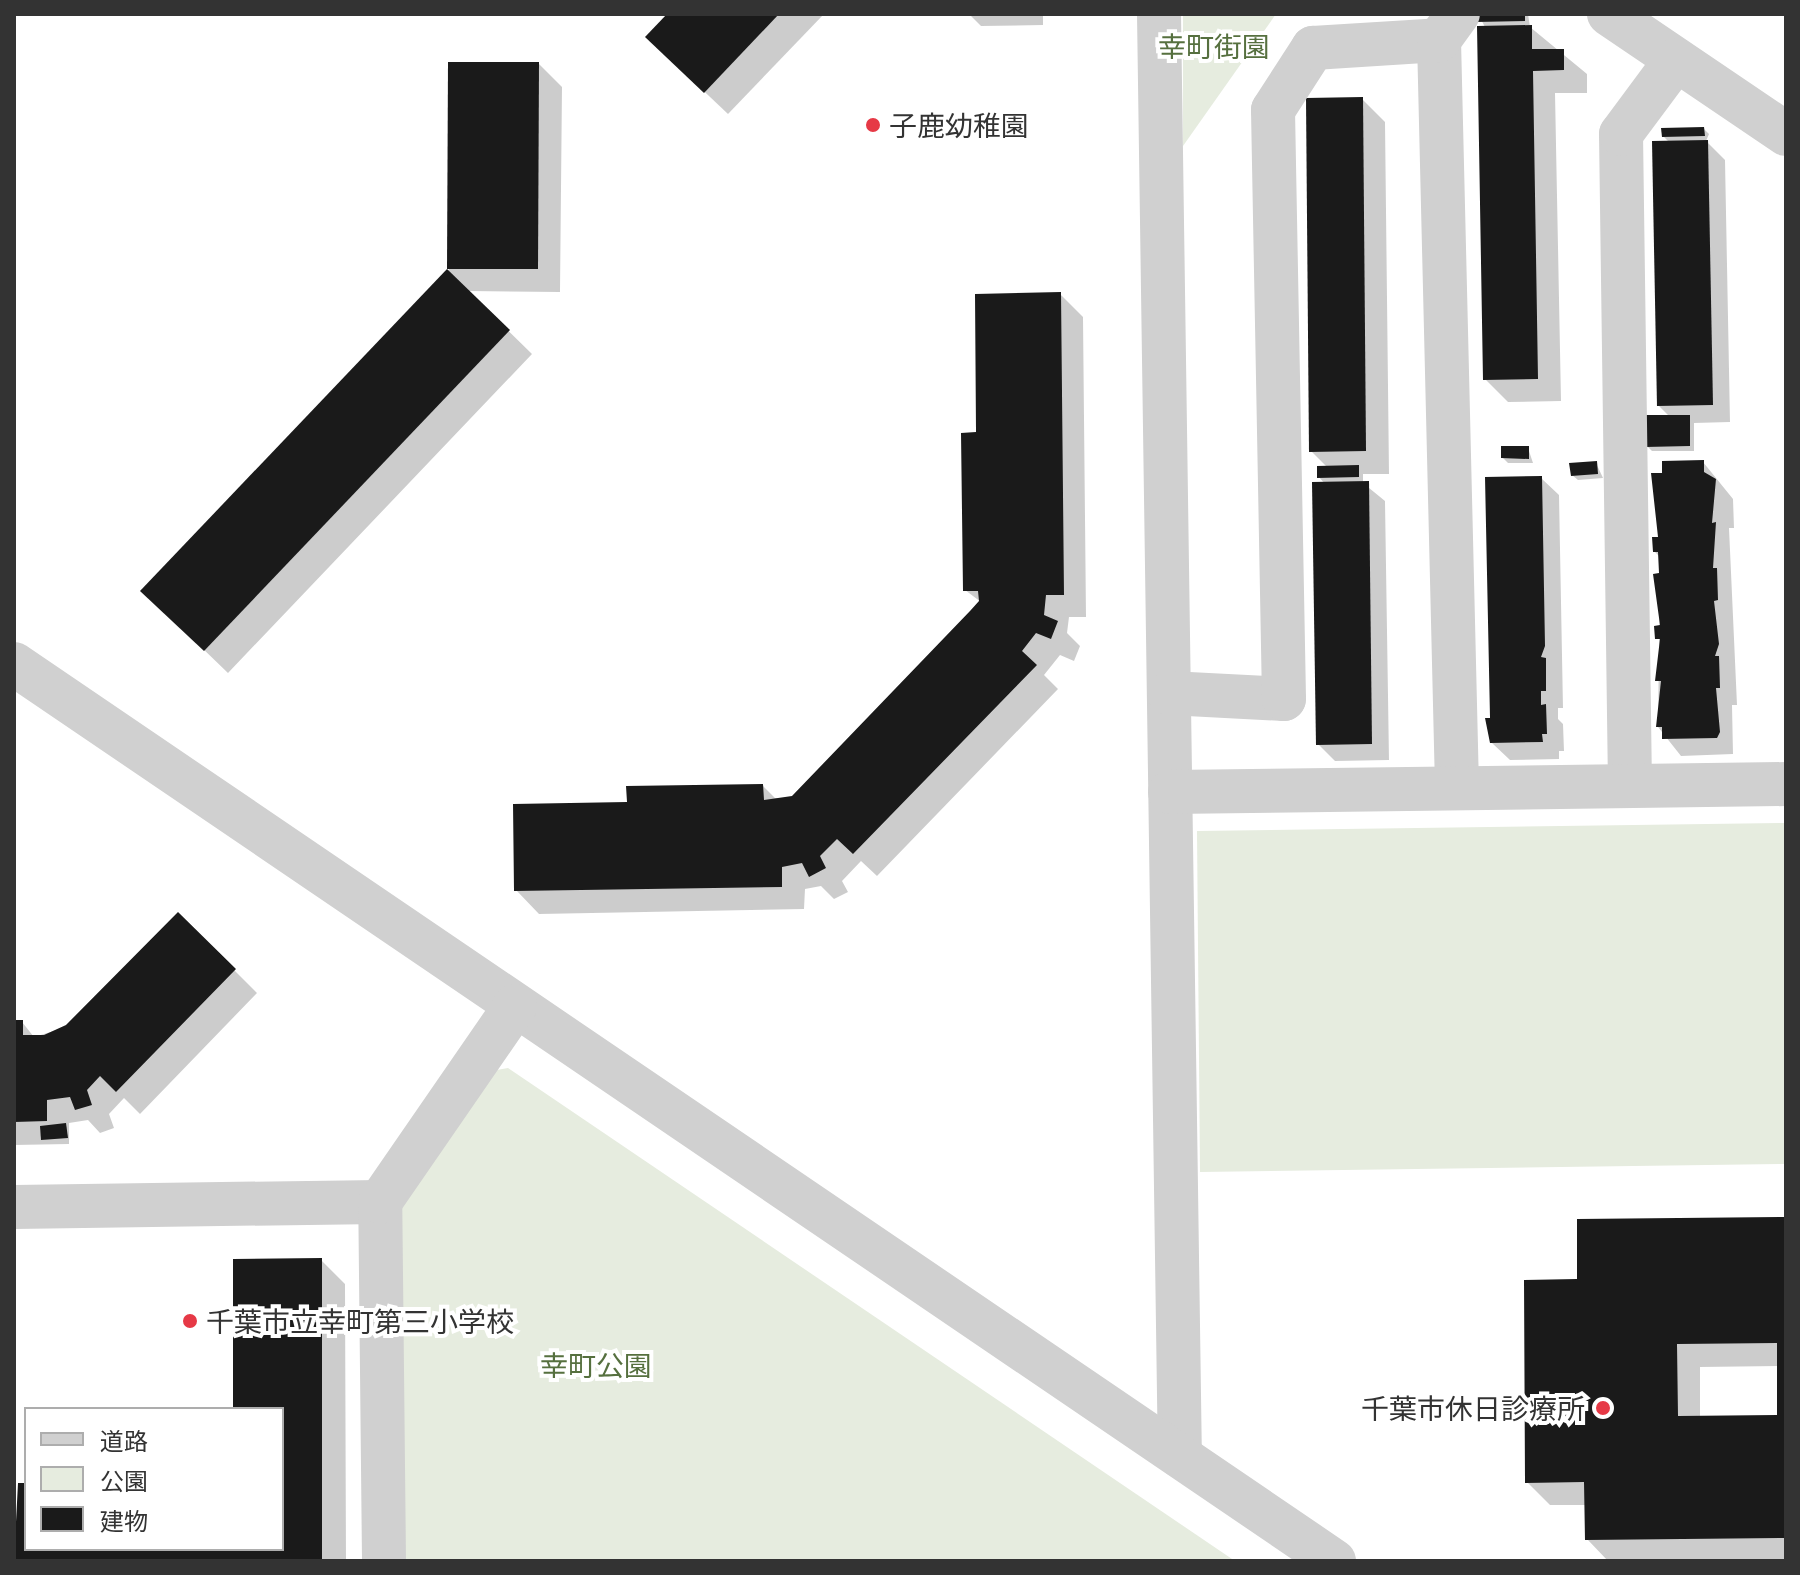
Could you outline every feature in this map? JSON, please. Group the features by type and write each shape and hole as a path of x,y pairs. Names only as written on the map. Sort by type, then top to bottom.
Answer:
{"street":[{"path":"1159,14 1180,1456"},
{"path":"1609,14 1786,134"},
{"path":"1169,693 1284,699 1273,110 1313,48 1448,27 1457,788"},
{"path":"1630,786 1621,134 1676,60"},
{"path":"14,664 1334,1561"},
{"path":"1170,792 1786,784"},
{"path":"384,1561 380,1202 515,1006"},
{"path":"14,1207 380,1202"}],"green space":[{"name":"幸町街園","path":"1183,14 1276,14 1183,146"},
{"path":"1786,823 1786,1164 1200,1172 1197,831"},
{"name":"幸町公園","path":"508,1068 1235,1561 401,1561 397,1206 491,1071"}],"building":[{"path":"667,14 779,14 704,93 645,37"},
{"path":"1476,14 1525,14 1525,21 1476,22"},
{"path":"1532,25 1532,49 1564,49 1564,70 1533,71 1538,379 1483,380 1477,26"},
{"path":"448,62 539,62 538,269 447,269"},
{"path":"1363,97 1366,451 1309,452 1306,98"},
{"path":"1704,127 1705,136 1662,137 1661,128"},
{"path":"1708,140 1713,405 1657,406 1652,141"},
{"path":"447,269 510,330 204,651 140,591"},
{"path":"1061,292 1064,595 1046,595 1044,615 1058,621 1051,639 1036,633 1022,651 1037,665 853,854 837,839 820,856 826,868 809,877 802,863 782,867 782,887 514,891 513,804 627,802 626,786 763,784 764,800 792,796 970,611 979,601 978,591 963,591 961,433 976,432 975,294"},
{"path":"1645,415 1690,415 1690,446 1645,447"},
{"path":"1501,446 1529,446 1529,459 1501,458"},
{"path":"1704,460 1704,472 1716,479 1712,523 1716,522 1713,568 1717,568 1718,600 1714,601 1719,644 1715,656 1719,656 1720,688 1716,688 1720,732 1717,738 1662,739 1662,727 1656,727 1661,681 1655,681 1660,639 1655,639 1654,626 1660,625 1653,574 1659,573 1658,552 1653,552 1652,537 1658,537 1651,473 1662,473 1662,461"},
{"path":"1597,461 1598,474 1571,476 1569,463"},
{"path":"1359,465 1359,477 1317,478 1317,466"},
{"path":"1542,476 1545,646 1541,657 1546,658 1546,691 1541,691 1541,705 1546,704 1547,734 1542,734 1543,742 1490,743 1485,718 1490,718 1485,477"},
{"path":"1369,481 1372,744 1316,745 1312,482"},
{"path":"178,912 236,969 116,1092 100,1076 87,1090 92,1105 75,1110 70,1097 47,1100 47,1121 14,1122 14,1020 23,1020 23,1035 44,1035 66,1025"},
{"path":"66,1123 68,1138 41,1140 40,1126"},
{"path":"1786,1217 1786,1538 1585,1540 1584,1482 1525,1483 1524,1280 1577,1279 1577,1219","holes":["1777,1343 1777,1415 1678,1416 1677,1344"]},
{"path":"322,1258 322,1561 14,1561 18,1483 24,1483 24,1551 284,1551 284,1407 233,1407 233,1259"}],"place":[{"name":"子鹿幼稚園","path":"873,125"},
{"name":"千葉市立幸町第三小学校","path":"190,1321"},
{"name":"千葉市休日診療所","path":"1603,1408"}]}
